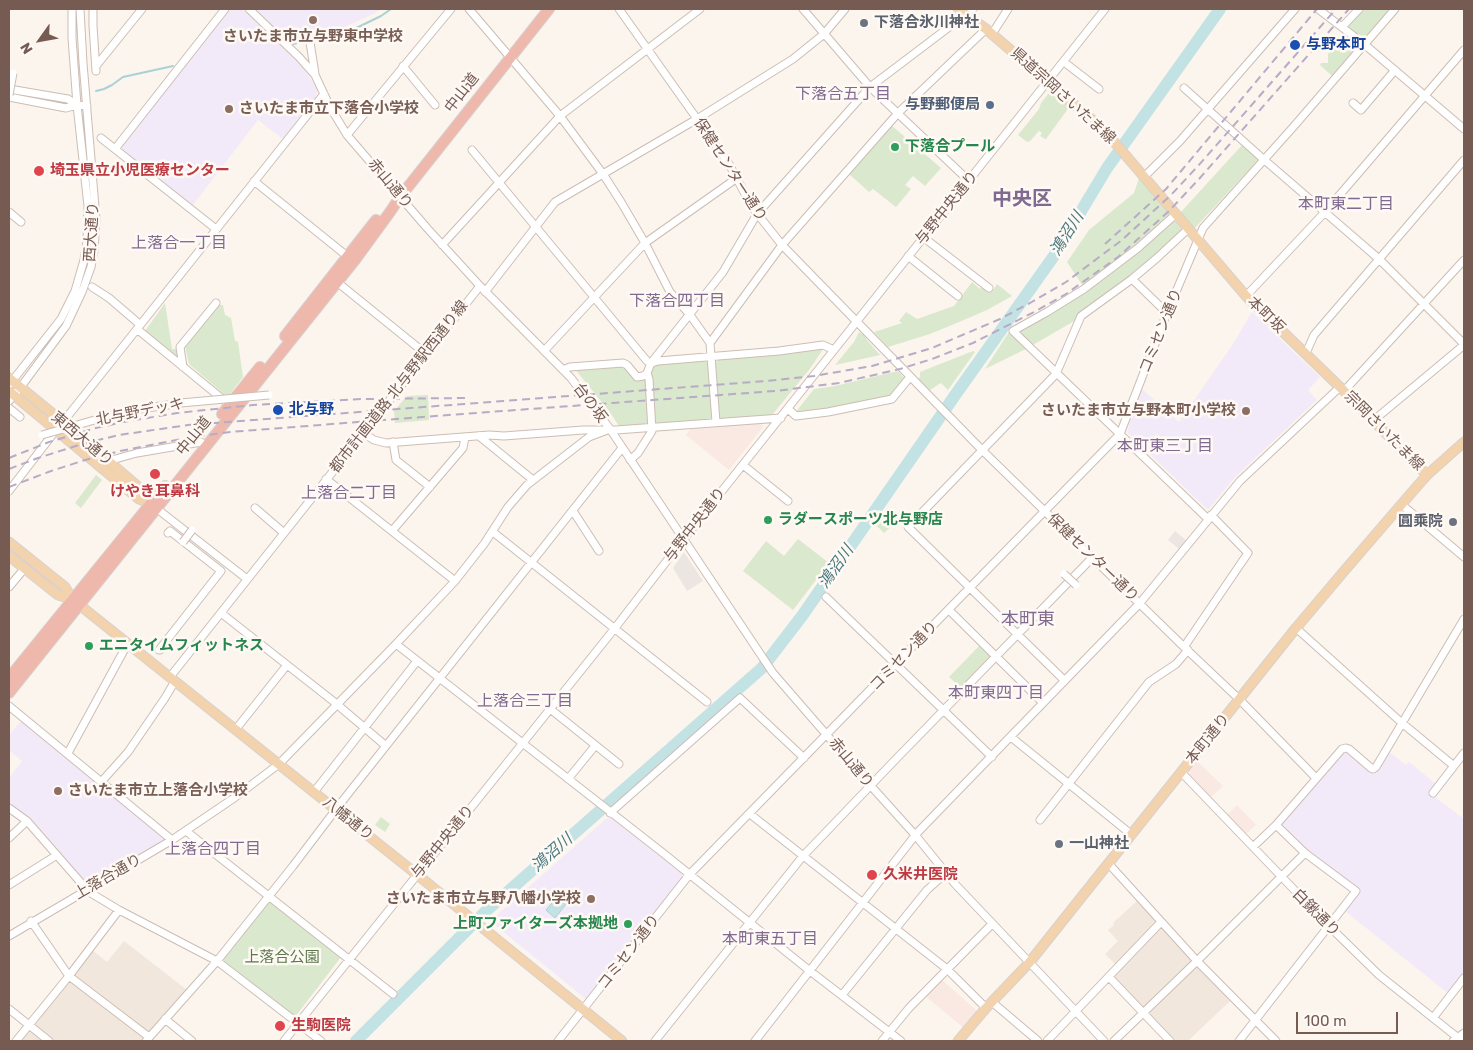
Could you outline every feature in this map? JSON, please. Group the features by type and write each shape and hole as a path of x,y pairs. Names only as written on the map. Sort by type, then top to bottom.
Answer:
{"highway":[{"name":"中山道","path":"154,505 201,442 337,282 400,196 549,9"},
{"name":"中山道","path":"9,693 76,602 232,407 347,256 387,208 400,196"},
{"name":"中山道","path":"9,678 76,602"}],"main road":[{"name":"県道宗岡さいたま線","path":"958,9 970,11 989,32 1096,122 1145,176 1197,239"},
{"name":"本町坂","path":"1197,239 1246,296 1342,389"},
{"name":"東西大通り","path":"10,381 63,422 143,491 154,505"},
{"name":"宗岡さいたま線","path":"1342,389 1428,475"},
{"name":"東西大通り","path":"10,396 56,429 139,499 154,505"},
{"name":"本町通り","path":"958,1041 1029,963 1296,628 1401,504 1428,475 1462,447"},
{"path":"9,542 65,587 76,602"},
{"path":"9,556 58,595 76,602"},
{"name":"八幡通り","path":"76,602 622,1041"}],"street":[{"name":"西大通り","path":"10,381 61,319 75,291 84,260 88,234 88,206 77,105 72,38 72,9"},
{"name":"西大通り","path":"10,396 20,388 66,326 79,300 94,251 96,219 80,9"},
{"path":"92,9 96,69 142,9"},
{"path":"115,149 226,9"},
{"name":"赤山通り","path":"249,9 315,75 337,121 347,135 442,245 544,351"},
{"path":"347,135 451,9"},
{"path":"469,9 560,116 603,174 621,202 670,292 690,315 710,343 716,422"},
{"name":"保健センター通り","path":"619,9 729,164 757,214 782,245 982,450 1239,699 1316,778"},
{"path":"442,245 560,116 700,9"},
{"path":"803,9 870,88 969,181"},
{"path":"486,292 555,202 697,119 793,58 824,34 845,9"},
{"path":"710,343 782,245 898,113 989,32 1008,9"},
{"name":"与野中央通り","path":"284,1041 615,628 1105,9"},
{"path":"1145,176 1180,141 1296,9"},
{"path":"1318,9 1364,44 1464,129"},
{"path":"1342,27 1358,9"},
{"name":"コミセン通り","path":"558,1041 689,876 1120,434 1167,313 1196,246 1197,239 1206,223 1264,160 1395,9"},
{"path":"563,370 570,366 623,363 637,377 647,373 651,364 723,272 757,214 870,88 970,11"},
{"path":"310,39 315,75"},
{"path":"1246,296 1325,212 1464,50"},
{"path":"1064,62 1099,88"},
{"path":"403,66 435,105"},
{"path":"1353,103 1361,110 1395,70"},
{"path":"13,73 9,96 66,108 77,105 87,106"},
{"path":"1184,88 1264,160 1380,259 1464,345 1374,420"},
{"path":"9,89 68,99 77,105"},
{"path":"63,422 137,325 324,94"},
{"path":"101,138 216,229"},
{"path":"472,150 651,364"},
{"path":"1306,353 1314,335 1464,160"},
{"path":"544,351 644,243 738,178"},
{"path":"254,181 347,256"},
{"path":"9,212 21,222"},
{"path":"1040,820 1149,682 1176,664 1248,554 1056,374 1013,331 1084,289 1138,248 1176,214"},
{"path":"1064,680 908,527 1056,374 1081,316 1132,279 1188,229"},
{"path":"923,238 989,288"},
{"path":"908,256 958,296"},
{"path":"755,1041 916,836 1064,680 1140,604 1240,481 1342,389 1464,260"},
{"path":"1132,279 1167,313"},
{"path":"337,282 426,354"},
{"name":"都市計画道路 北与野駅西通り線","path":"102,781 128,752 165,698 172,679 221,613 480,286"},
{"path":"92,287 110,298 183,367 232,407"},
{"path":"183,367 180,347 216,303"},
{"path":"651,364 658,361 778,351 823,345 834,350"},
{"name":"台の坂","path":"544,351 571,378 610,429 630,460"},
{"path":"630,460 638,452 652,431 647,373"},
{"path":"788,409 796,416 828,412 892,399 910,377"},
{"name":"北与野デッキ","path":"42,436 105,417 140,409 181,403 269,395"},
{"path":"9,408 20,418"},
{"path":"363,433 378,442 393,442 652,428 781,418"},
{"path":"9,491 56,429"},
{"name":"上落合通り","path":"9,936 31,921 172,840 234,798 279,764 455,581 493,532 508,507 527,484 589,436 610,429"},
{"path":"479,436 533,480"},
{"path":"392,531 464,448 465,438"},
{"path":"108,461 137,453 201,442"},
{"path":"393,442 396,460 430,487"},
{"path":"31,921 70,976 147,1039 217,961 622,448"},
{"name":"赤山通り","path":"630,460 769,668 946,873 1104,1041"},
{"path":"743,465 788,501"},
{"path":"326,479 455,581"},
{"path":"1401,504 1464,557"},
{"path":"154,505 247,580"},
{"path":"255,508 284,533"},
{"path":"573,511 598,551"},
{"path":"183,542 192,530"},
{"path":"160,650 221,571 170,532 168,534"},
{"path":"493,532 707,702"},
{"path":"655,1041 803,856 1092,558"},
{"path":"9,588 24,569"},
{"path":"1064,574 1076,585"},
{"path":"826,596 992,757"},
{"path":"949,610 1043,703"},
{"path":"221,613 337,704 386,746"},
{"path":"1253,847 1276,825 1342,749 1349,749 1374,769 1464,619"},
{"path":"1296,628 1402,723 1454,766"},
{"path":"68,754 128,643"},
{"path":"396,644 901,1041"},
{"path":"314,792 417,662"},
{"path":"236,729 287,665"},
{"path":"609,812 740,698 804,758"},
{"path":"9,706 172,840"},
{"path":"550,708 619,764"},
{"path":"1011,737 1132,835"},
{"path":"568,780 595,746"},
{"path":"1433,793 1464,753"},
{"name":"白鍬通り","path":"1181,772 1282,878 1379,975 1459,1038"},
{"path":"9,808 27,821 89,892 119,910 217,961 321,1041"},
{"path":"750,814 989,1005 1038,1041"},
{"path":"9,838 27,821"},
{"path":"1239,1041 1356,892 1276,825"},
{"path":"186,831 394,994"},
{"path":"1114,1041 1198,961 1306,852"},
{"path":"9,885 57,855"},
{"path":"1108,864 1276,1041"},
{"path":"842,995 927,890 946,873"},
{"path":"16,1041 70,976 119,910"},
{"path":"1047,1041 1161,922"},
{"path":"882,1041 946,969 992,924"},
{"path":"1108,977 1170,1041"},
{"path":"1434,1018 1464,978"},
{"path":"9,1009 49,1041"},
{"path":"165,1020 192,1041"}],"shaded area":[{"name":"さいたま市立下落合小学校","path":"230,9 242,9 300,63 317,89 316,97 283,139 258,120 192,206 121,150 121,147"},
{"name":"さいたま市立与野東中学校","path":"255,9 381,9 345,27 288,42"},
{"name":"さいたま市立与野本町小学校","path":"1252,312 1320,377 1308,390 1317,400 1235,477 1208,510 1127,432 1141,388 1179,422 1233,344"},
{"path":"760,422 763,427 729,470 686,435 692,427"},
{"path":"1175,531 1186,540 1179,549 1168,540"},
{"path":"684,552 703,581 687,591 673,568"},
{"name":"さいたま市立上落合小学校","path":"21,721 167,839 87,885 9,805 9,778 22,761 9,750 9,735"},
{"path":"1388,751 1406,765 1409,762 1436,784 1430,793 1464,819 1464,972 1449,994 1345,911 1360,892 1309,852 1280,823 1344,752 1348,752 1373,774"},
{"path":"1197,761 1223,786 1211,797 1190,775 1189,771"},
{"path":"1237,805 1256,825 1246,834 1227,815"},
{"name":"さいたま市立与野八幡小学校","path":"611,818 682,874 683,877 586,999 490,921 606,819"},
{"path":"1138,900 1231,1000 1188,1041 1174,1041 1111,976 1119,968 1105,954 1118,941 1108,930"},
{"path":"124,941 187,990 150,1032 145,1033 75,977 75,972 92,950 107,962"},
{"path":"941,979 978,1012 964,1028 925,996"},
{"path":"67,981 72,981 142,1036 142,1041 52,1041 32,1025"},
{"path":"27,1032 32,1032 43,1041 20,1041"}],"green space":[{"path":"1361,9 1391,9 1363,39 1347,26"},
{"path":"1340,43 1355,50 1332,76 1320,65 1321,63 1328,63 1328,54"},
{"path":"1049,93 1054,93 1070,106 1046,139 1040,136 1042,133 1039,131 1027,142 1018,135"},
{"name":"下落合プール","path":"891,125 941,168 925,186 913,176 905,185 911,189 896,207 873,189 869,192 849,174"},
{"path":"1243,144 1255,154 1258,160 1194,229 1180,213"},
{"path":"1139,178 1183,231 1155,257 1076,320 1031,346 1019,333 1019,330 1050,315 1086,291 1067,262 1089,230 1134,193"},
{"path":"972,282 980,289 983,285 992,292 997,284 1012,296 987,310 930,334 888,347 874,332 902,323 899,321 906,312 917,319 954,306"},
{"path":"165,303 172,349 178,349 179,359 145,331"},
{"path":"217,305 223,305 225,315 231,318 235,341 238,342 243,377 230,394 225,395 189,364 185,346"},
{"path":"1011,331 1028,348 985,369 1009,332"},
{"path":"859,332 864,335 880,355 835,365 854,342"},
{"path":"821,349 822,351 809,370 772,415 722,419 619,426 574,368 619,365 625,367 637,380 655,365 704,361 715,363 719,360"},
{"path":"973,351 975,352 948,390 941,383 930,390 918,379 920,372"},
{"path":"898,371 905,379 891,397 857,405 795,413 814,389"},
{"path":"428,395 429,420 395,423 394,411 407,396"},
{"path":"96,475 102,480 81,508 75,503"},
{"path":"886,512 896,522 884,533 876,525"},
{"path":"798,539 829,563 793,610 743,571 766,541 784,556"},
{"path":"982,645 992,655 962,689 949,677"},
{"path":"381,817 390,824 385,832 375,825"},
{"name":"上落合公園","path":"269,900 341,957 295,1017 223,960"}],"water":[{"path":"562,891 571,898 555,918 546,910"}],"waterway":[{"path":"312,40 348,32 391,9"},
{"name":"鴻沼川","path":"356,1041 486,911 762,668 802,616 1056,253 1107,168 1220,9"},
{"path":"293,44 307,41"},
{"path":"96,91 112,85 123,77 173,66"}],"railway":[{"path":"1105,244 1166,189 1317,9"},
{"path":"9,469 82,444 119,435 188,425 766,381 814,376 872,366 932,348 1000,319 1030,303 1066,282 1122,240 1171,195 1198,166 1336,9"},
{"path":"9,487 85,460 192,437 230,432 775,391 839,383 900,369 932,359 973,343 1036,311 1066,294 1118,257 1169,211 1199,179 1349,9"},
{"path":"9,458 49,442 96,428 177,413 253,405 361,399 469,398"}],"place":[{"name":"さいたま市立与野東中学校","path":"313,20"},
{"name":"下落合氷川神社","path":"864,23"},
{"name":"与野本町","path":"1295,45"},
{"name":"与野郵便局","path":"990,105"},
{"name":"さいたま市立下落合小学校","path":"229,109"},
{"name":"下落合プール","path":"895,147"},
{"name":"埼玉県立小児医療センター","path":"39,171"},
{"name":"北与野","path":"278,410"},
{"name":"さいたま市立与野本町小学校","path":"1246,411"},
{"name":"けやき耳鼻科","path":"155,474"},
{"name":"ラダースポーツ北与野店","path":"768,520"},
{"name":"圓乘院","path":"1453,522"},
{"name":"エニタイムフィットネス","path":"89,646"},
{"name":"さいたま市立上落合小学校","path":"58,791"},
{"name":"一山神社","path":"1059,844"},
{"name":"久米井医院","path":"872,875"},
{"name":"さいたま市立与野八幡小学校","path":"591,899"},
{"name":"上町ファイターズ本拠地","path":"628,924"},
{"name":"生駒医院","path":"280,1026"}],"district":[{"name":"下落合五丁目","path":"843,94"},
{"name":"中央区","path":"1022,199"},
{"name":"本町東二丁目","path":"1346,204"},
{"name":"上落合一丁目","path":"179,243"},
{"name":"下落合四丁目","path":"677,301"},
{"name":"本町東三丁目","path":"1165,446"},
{"name":"上落合二丁目","path":"349,493"},
{"name":"本町東","path":"1028,620"},
{"name":"本町東四丁目","path":"996,693"},
{"name":"上落合三丁目","path":"525,701"},
{"name":"上落合四丁目","path":"213,849"},
{"name":"本町東五丁目","path":"770,939"}]}
